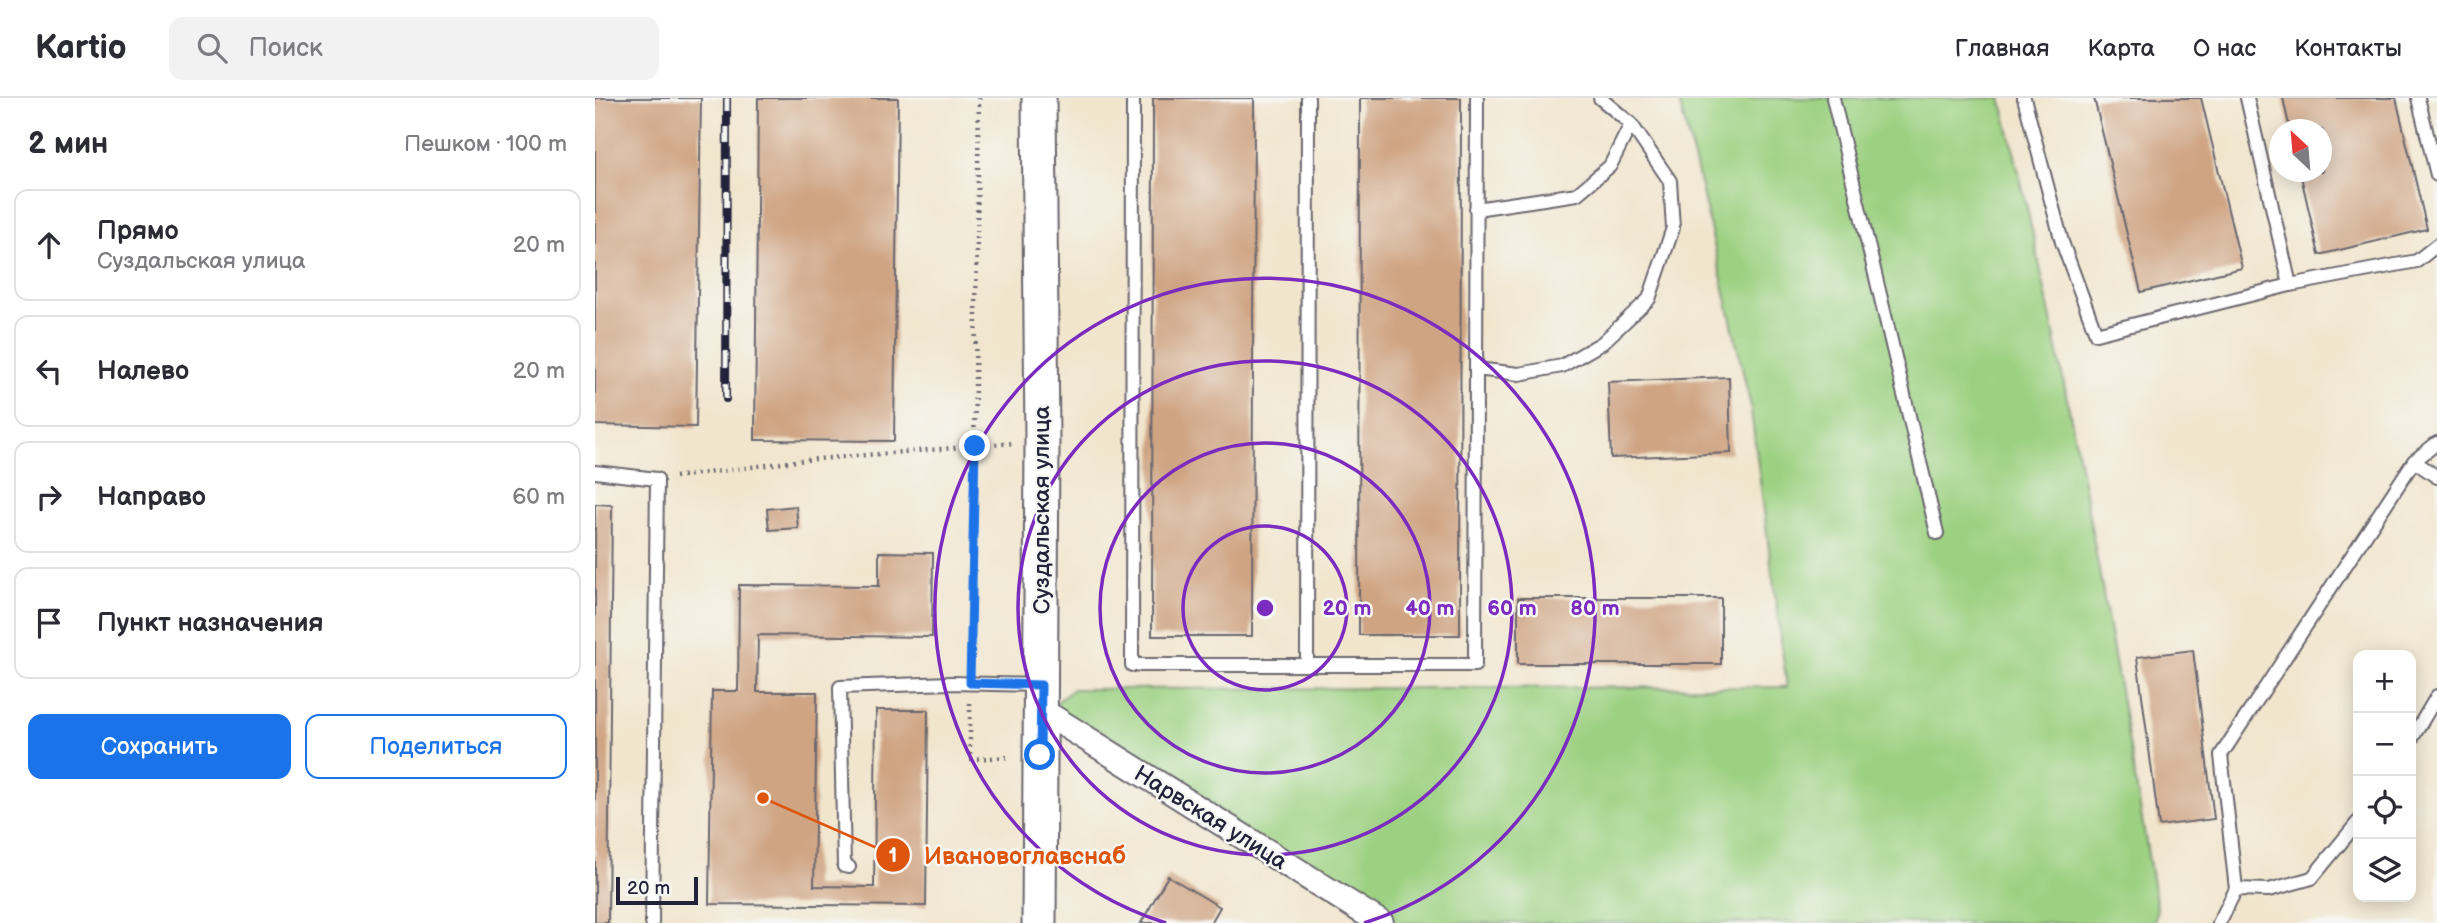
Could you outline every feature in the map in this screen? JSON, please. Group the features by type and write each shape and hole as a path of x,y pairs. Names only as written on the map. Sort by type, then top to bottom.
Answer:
{"main road":[{"name":"Суздальская улица","path":"1039,98 1042,441 1039,923"}],"street":[{"name":"Нарвская улица","path":"1041,698 1381,923"}],"lane":[{"path":"1133,98 1132,665 1475,665 1477,98"},
{"path":"1307,665 1308,98"},
{"path":"1476,369 1519,374 1562,366 1602,343 1649,299 1673,228 1670,181 1631,124 1600,98"},
{"path":"1833,98 1937,533"},
{"path":"2024,98 2062,242 2096,334 2290,285 2417,261 2437,245"},
{"path":"2247,98 2290,285"},
{"path":"2418,98 2437,175"},
{"path":"1476,209 1577,194 1610,166 1631,124"},
{"path":"2219,923 2235,889 2221,755 2414,461 2437,443"},
{"path":"2414,461 2437,477"},
{"path":"595,472 657,479 653,923"},
{"path":"849,867 844,866 840,687 970,683 1041,698"},
{"path":"2416,732 2437,696"},
{"path":"2235,889 2269,890 2312,878 2353,828"}],"path":[{"path":"979,98 970,759 1040,755"},
{"path":"657,479 805,460 1042,441"}],"green space":[{"path":"1678,98 2001,98 2047,299 2087,501 2157,908 2154,923 1391,923 1048,709 1073,689 1787,687 1750,403"}],"building":[{"path":"595,98 701,98 696,427 595,425"},
{"path":"758,98 898,98 894,441 755,440"},
{"path":"1153,98 1254,98 1252,636 1152,636"},
{"path":"1360,98 1461,98 1460,635 1359,635"},
{"path":"2094,98 2201,98 2242,268 2141,292"},
{"path":"2283,98 2396,98 2427,229 2319,255 2302,182 2332,182 2332,119 2288,119"},
{"path":"1729,377 1731,453 1611,458 1608,382"},
{"path":"595,504 612,505 608,923 595,923"},
{"path":"796,506 798,528 769,530 767,509"},
{"path":"879,552 933,553 932,637 758,635 757,692 817,692 814,886 874,887 876,710 928,710 926,906 709,904 712,691 738,691 739,585 879,586"},
{"path":"1518,598 1721,598 1721,664 1518,664"},
{"path":"2193,650 2214,819 2159,826 2137,657"},
{"path":"1168,876 1220,907 1211,923 1141,923"}],"railway":[{"path":"726,399 727,98"}],"place":[{"name":"Ивановоглавснаб","path":"763,798"}],"route":[{"path":"975,446 970,683 1041,685 1040,755"}]}
